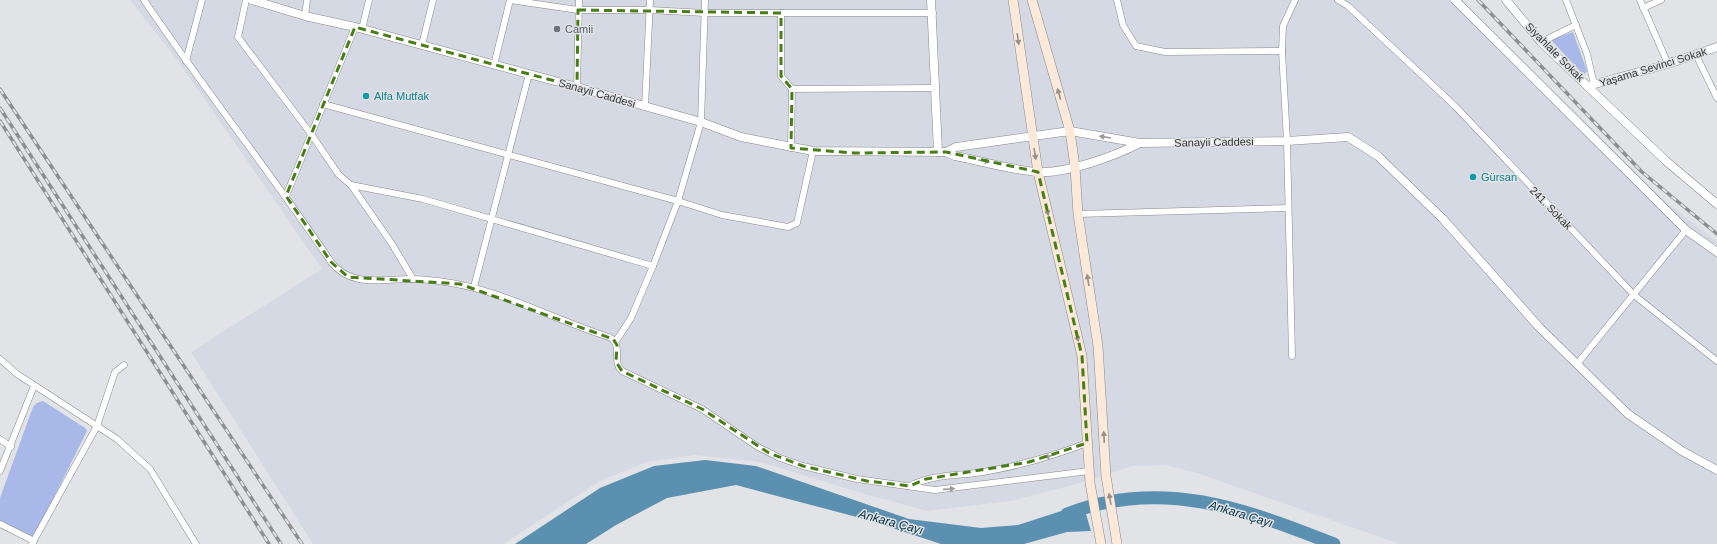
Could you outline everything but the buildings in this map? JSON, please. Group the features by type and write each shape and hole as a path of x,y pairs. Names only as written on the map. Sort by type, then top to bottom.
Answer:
{"main road":[{"path":"1013,0 1038,172 1082,356 1090,483 1101,544"},
{"path":"1032,0 1070,131 1075,167 1078,214 1098,346 1106,476 1117,544"}],"street":[{"path":"144,0 186,61 286,196 331,262 341,273 357,278 377,280 413,279 474,287 609,337 616,341 618,349 616,362 622,372 702,410 769,453 803,466 857,479 935,490 1089,472"},
{"path":"186,61 202,0"},
{"path":"246,0 238,37 311,134 339,175 351,185 392,244 413,279"},
{"name":"Sanayii Caddesi","path":"252,0 305,16 358,28 577,87 701,122 741,138 791,148 813,151 942,152 955,156 1038,172 1075,167 1128,149 1140,143"},
{"path":"305,16 307,0"},
{"path":"286,196 323,104 358,28 369,0"},
{"path":"422,45 433,0"},
{"path":"494,65 510,0 578,10 650,10 705,13 933,13"},
{"path":"577,87 579,0"},
{"path":"645,107 650,0"},
{"path":"616,341 631,318 653,266 678,201 701,122 705,0"},
{"path":"931,0 933,13 935,88 942,152"},
{"path":"1117,0 1124,25 1136,46 1165,52 1282,51"},
{"path":"1292,356 1287,141 1282,51 1283,26 1295,0"},
{"name":"241. Sokak","path":"1338,0 1348,6 1455,106 1634,295 1717,361"},
{"path":"1455,0 1686,230 1717,252"},
{"name":"Siyahlale Sokak","path":"1506,0 1541,42 1591,85 1666,161 1717,204"},
{"path":"1566,0 1587,54 1591,85"},
{"path":"1640,0 1668,64"},
{"path":"1643,8 1660,0"},
{"path":"781,13 781,76 792,89 791,148"},
{"path":"1541,42 1576,26"},
{"name":"Yaşama Sevinci Sokak","path":"1591,85 1696,56 1717,47"},
{"path":"1696,56 1717,98"},
{"path":"474,287 529,74"},
{"path":"792,89 935,88"},
{"path":"323,104 508,156 678,201 722,215 788,226 797,223 813,151"},
{"name":"Sanayii Caddesi","path":"942,152 956,147 1032,135 1070,131 1140,143 1287,141 1348,137 1378,156 1443,219 1539,327 1628,414 1682,451 1717,470"},
{"path":"351,185 423,198 491,220 653,266"},
{"path":"1078,214 1288,208"},
{"path":"1577,364 1686,230"},
{"path":"0,359 34,386 117,439 150,469 196,544"},
{"path":"0,524 33,542 97,426 115,372 124,365"},
{"path":"0,471 11,447 34,386"},
{"path":"0,439 11,447"},
{"path":"910,486 926,479 984,472 1029,462 1055,455 1087,443"}],"highlighted area":[{"path":"578,10 781,13 781,76 792,89 791,148 854,153 946,152 1038,172 1082,356 1087,443 1029,462 926,479 910,486 867,481 803,466 769,453 702,409 622,371 616,362 617,345 613,339 460,284 348,277 331,262 286,196 355,27 577,87"}],"shaded area":[{"path":"130,0 1462,0 1667,203 1717,242 1717,544 1400,544 1197,473 1166,465 1132,466 1077,484 1010,501 927,511 760,462 695,455 647,462 600,481 503,544 313,544 191,352 322,269 176,58"},
{"path":"1573,32 1587,71 1585,74 1582,73 1551,40"},
{"path":"43,401 85,428 87,431 35,535 32,536 0,521 0,498 33,407 37,403"}],"water":[{"path":"705,460 756,466 909,519 981,528 1018,525 1083,504 1091,531 1067,532 1024,544 941,544 868,520 736,485 667,498 616,525 586,544 515,544 600,488 654,466"}],"waterway":[{"name":"Ankara Çayı","path":"1067,514 1102,503 1136,498 1169,498 1202,502 1235,509 1268,519 1334,544"}],"railway":[{"path":"1478,0 1642,172 1717,234"},
{"path":"0,89 302,544"},
{"path":"0,108 281,544"},
{"path":"0,121 269,544"}],"place":[{"name":"Camii","path":"557,29"},
{"name":"Alfa Mutfak","path":"366,96"},
{"name":"Gürsan","path":"1473,177"}]}
